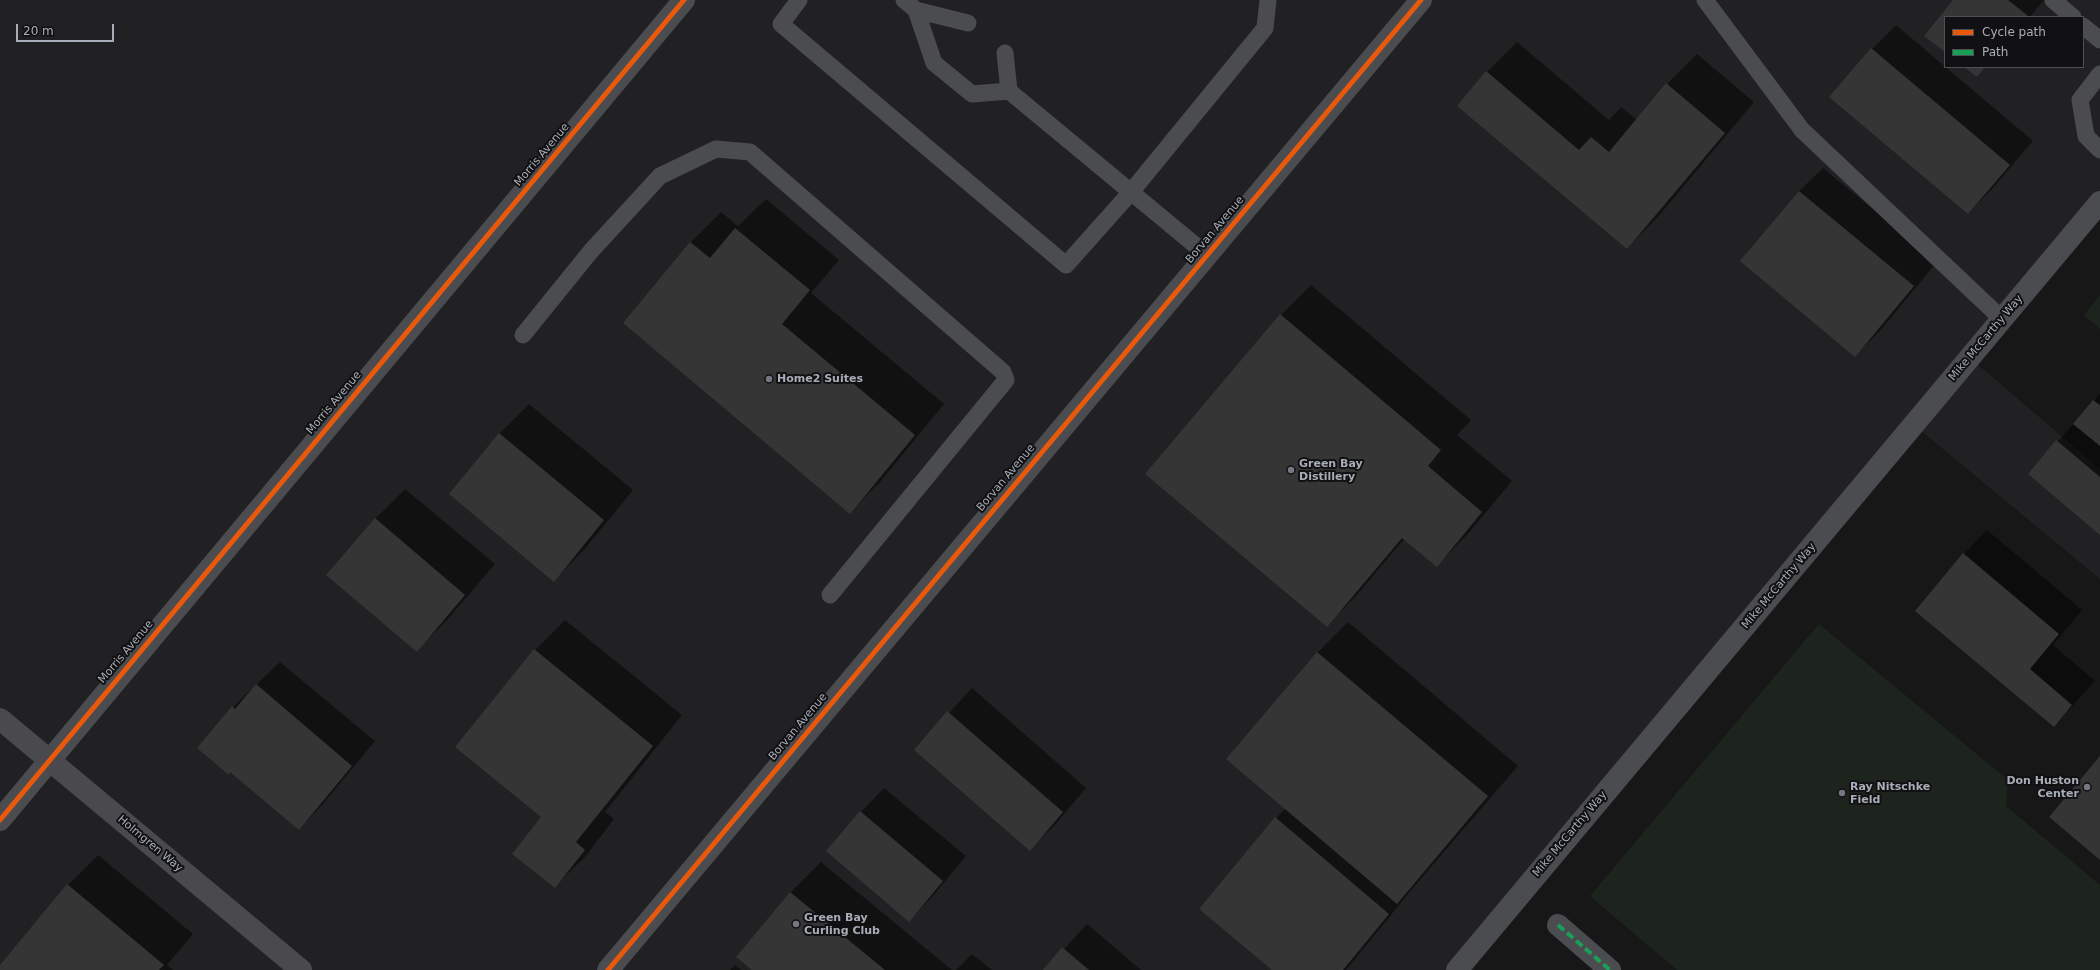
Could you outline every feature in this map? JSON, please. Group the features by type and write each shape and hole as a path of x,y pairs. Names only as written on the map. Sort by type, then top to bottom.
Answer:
{"street":[{"name":"Morris Avenue","path":"0,820 684,0"},
{"name":"Borvan Avenue","path":"608,970 1421,0"},
{"name":"Mike McCarthy Way","path":"1457,970 2100,202"},
{"name":"Holmgren Way","path":"0,719 301,970"},
{"path":"1558,925 1610,970"}],"lane":[{"path":"799,0 781,24 1066,265 1131,192 1265,28 1268,0"},
{"path":"1705,0 1802,130 2002,319"},
{"path":"2053,0 2072,16"},
{"path":"910,5 934,63 972,94 1009,91 1207,255"},
{"path":"910,5 968,23"},
{"path":"2084,27 2100,40"},
{"path":"1005,53 1009,91"},
{"path":"2100,74 2080,100 2086,136 2100,150"},
{"path":"523,335 591,251 660,176 716,149 750,152 1003,372 1006,380 997,393 830,595"}],"shaded area":[{"path":"0,0 2100,0 2100,202 1970,358 2100,469 2100,579 1914,425 1457,970 0,970"},
{"path":"2100,295 2100,329 2084,315"},
{"name":"Ray Nitschke Field","path":"1819,624 2008,780 2006,806 2100,885 2100,970 1677,970 1590,896"}],"building":[{"path":"1953,0 2008,0 2028,16 1944,16 1944,51 1924,36"},
{"path":"1871,48 2010,165 1968,214 1829,97"},
{"path":"1965,68 1984,68 1977,77"},
{"path":"1486,71 1579,150 1591,137 1609,152 1666,83 1725,133 1627,249 1457,106"},
{"path":"1799,191 1914,286 1855,357 1740,261"},
{"name":"Home2 Suites","path":"735,228 810,290 782,324 915,435 850,514 623,323 690,242 710,258"},
{"name":"Green Bay Distillery","path":"1280,314 1441,450 1428,466 1482,512 1437,567 1402,538 1327,627 1145,474"},
{"path":"2093,400 2100,405 2100,446 2073,424"},
{"path":"499,433 604,520 554,582 449,494"},
{"path":"2056,440 2100,477 2100,535 2028,474"},
{"path":"375,518 465,595 417,652 326,575"},
{"path":"1963,553 2059,634 2030,669 2072,705 2054,727 1915,611"},
{"path":"534,649 653,746 576,842 585,850 555,888 512,854 541,817 455,747"},
{"path":"1317,652 1488,796 1397,904 1226,759"},
{"path":"256,684 352,766 299,830 230,772 229,775 197,748 232,706 235,709"},
{"path":"947,711 1063,812 1030,851 914,750"},
{"name":"Don Huston Center","path":"2100,756 2100,860 2049,817"},
{"path":"860,811 943,881 909,922 826,851"},
{"path":"1275,817 1389,914 1343,970 1272,970 1199,909"},
{"path":"67,884 164,965 159,970 0,970 0,965"},
{"name":"Green Bay Curling Club","path":"790,892 885,970 752,970 736,957"},
{"path":"1062,947 1089,970 1043,970"}],"marked path":[{"path":"1558,925 1610,970"}],"cycle path":[{"path":"0,820 684,0"},
{"path":"608,970 1421,0"}],"place":[{"name":"Home2 Suites","path":"769,379"},
{"name":"Green Bay Distillery","path":"1291,470"},
{"name":"Don Huston Center","path":"2087,787"},
{"name":"Ray Nitschke Field","path":"1842,793"},
{"name":"Green Bay Curling Club","path":"796,924"}]}
